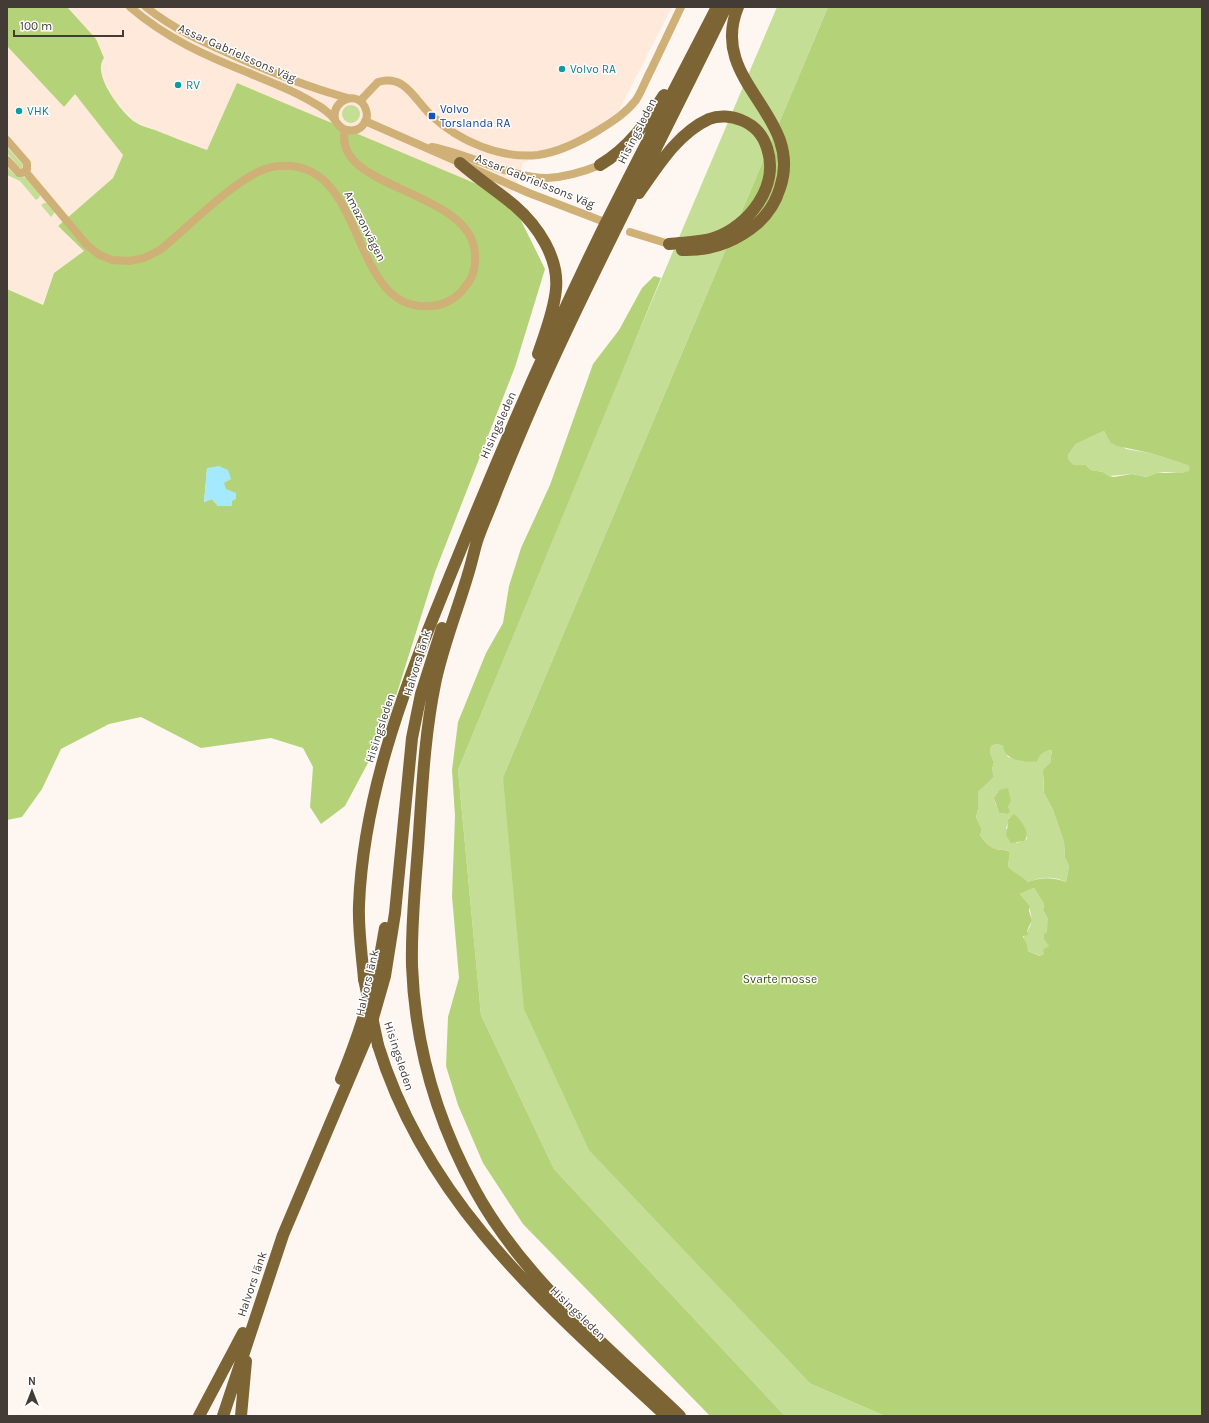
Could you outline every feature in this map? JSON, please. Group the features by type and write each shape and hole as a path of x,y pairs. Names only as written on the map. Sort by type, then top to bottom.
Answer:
{"highway":[{"name":"Hisingsleden","path":"666,1416 508,1264 478,1229 447,1188 421,1146 401,1107 378,1045 364,979 359,909 367,827 388,744 437,608 489,479 521,405 598,240 717,7"},
{"name":"Hisingsleden","path":"680,1416 572,1314 540,1281 515,1251 490,1216 459,1160 436,1103 420,1040 414,994 412,934 422,794 429,719 435,682 448,632 469,573 477,541 534,401 622,214 726,7"},
{"path":"669,244 674,249 699,250 716,247 735,239 749,230 768,212 782,184 784,163 781,142 773,122 742,76 735,60 733,37 734,23 738,7"},
{"path":"600,164 620,152 640,131 670,86 688,52 699,43"},
{"path":"622,214 674,146 694,127 711,118 720,116 732,117 751,125 762,137 768,150 770,160 770,175 766,190 755,208 737,226 714,238 669,244"},
{"path":"460,163 515,206 530,221 546,245 553,263 556,287 554,302 549,322 528,379 530,387"},
{"name":"Halvors länk","path":"223,1416 286,1228 370,1032 379,1001 396,913 407,778 412,738 421,694 436,645 470,555 477,541"},
{"name":"Halvors länk","path":"217,1416 243,1333 280,1227 350,1058 370,996 384,938 390,898 401,776 410,714 433,634 437,608"},
{"path":"241,1416 245,1366 253,1323"},
{"path":"199,1416 243,1333"}],"street":[{"name":"Assar Gabrielssons Väg","path":"130,7 161,31 188,46 300,95 326,110 335,119"},
{"path":"360,101 378,82 393,80 404,85 428,112 446,128 481,146 501,152 526,155 539,155 561,149 591,135 621,116 637,99 681,7"},
{"name":"Assar Gabrielssons Väg","path":"148,8 167,23 207,44 290,80 348,98"},
{"path":"141,17 148,8"},
{"path":"348,98 360,101 366,110 365,121 357,130 345,130 340,127 335,119 334,112 337,106 348,98"},
{"name":"Assar Gabrielssons Väg","path":"365,121 460,163 602,221"},
{"name":"Amazonvägen","path":"25,171 92,250 112,260 129,261 148,257 160,250 251,174 275,166 301,168 318,176 336,192 377,276 392,294 409,304 424,306 441,304 455,297 467,285 474,268 475,248 466,228 457,218 445,210 380,178 362,167 349,156 346,150 344,142 345,130"},
{"name":"Amazonvägen","path":"7,140 27,163 27,170 25,171"},
{"name":"Assar Gabrielssons Väg","path":"416,144 447,150 516,173 540,177 574,174 600,164"},
{"name":"Amazonvägen","path":"7,160 16,172 22,173 25,171"},
{"path":"630,232 669,244"}],"shaded area":[{"path":"68,7 672,7 618,112 586,135 523,163 510,198 237,84 207,150 135,122 116,102 104,82 101,71 101,62"},
{"path":"7,46 64,107 75,93 123,155 113,178 58,226 84,251 54,273 42,305 7,289"}],"green space":[{"path":"7,7 68,7 96,39 104,58 101,65 102,73 110,93 129,117 142,126 207,150 237,83 510,198 545,269 515,367 435,572 385,731 345,806 321,824 310,807 313,767 303,748 271,738 201,748 141,717 109,724 61,749 42,789 22,817 7,820 7,289 43,305 54,273 84,251 58,226 113,178 123,155 75,94 64,107 7,46","holes":["207,469 223,483 226,490 218,506 212,499 204,502"]},
{"path":"777,7 828,7 503,777 811,1384 885,1416 785,1416 554,1169 481,1015 458,770 626,362"},
{"name":"Svarte mosse","path":"828,7 1202,7 1202,1416 885,1416 811,1384 589,1150 524,1009 503,777","holes":["1104,431 1111,443 1117,446 1150,453 1188,465 1190,468 1189,471 1183,473 1157,473 1147,477 1132,474 1114,477 1103,472 1091,470 1086,465 1074,465 1069,461 1068,455 1076,444","997,744 1003,746 1007,755 1016,760 1037,762 1042,753 1052,750 1050,763 1043,770 1044,793 1053,810 1064,842 1065,858 1069,866 1066,882 1047,878 1028,882 1008,866 1010,852 993,848 980,835 982,830 976,817 978,810 978,792 994,777 992,769 994,762 990,753 991,746","1034,888 1044,904 1043,910 1048,919 1047,932 1044,934 1044,939 1049,946 1043,950 1044,954 1040,956 1028,951 1026,942 1023,938 1023,936 1028,935 1027,931 1032,920 1029,911 1030,906 1020,894"]},
{"path":"351,105 357,108 360,114 357,120 351,123 345,120 342,114 345,108"},
{"path":"7,147 23,165 22,168 20,168 7,153"},
{"path":"7,167 15,175 26,178 40,195 39,198 36,200 20,181 7,175"},
{"path":"47,203 55,212 51,217 41,205"},
{"path":"654,276 661,278 458,770 481,1015 554,1169 785,1416 710,1416 523,1224 483,1163 458,1105 446,1066 448,1017 459,978 452,896 455,816 452,770 458,722 486,653 503,623 509,586 521,548 550,485 593,364 619,330 642,288"},
{"path":"1104,431 1107,436 1126,449 1150,453 1182,463 1191,461 1202,475 1165,472 1157,473 1148,477 1132,474 1109,476 1103,472 1091,470 1086,465 1074,465 1069,462 1068,455 1076,444"},
{"path":"997,744 1003,746 1008,757 1037,762 1039,756 1052,750 1050,763 1043,776 1044,793 1053,810 1064,842 1065,858 1069,866 1066,882 1047,878 1028,882 1008,866 1010,852 992,848 980,835 982,830 976,817 978,810 978,792 994,777 992,769 994,762 990,753 991,746","holes":["999,790 1005,790 1011,802 1008,807 1008,814 999,813 995,802 995,797","1010,817 1018,820 1023,825 1026,831 1027,839 1017,843 1006,828 1008,824 1007,820"]},
{"path":"1008,788 1011,802 1008,807 1010,811 1008,814 999,813 994,798 999,790"},
{"path":"1014,814 1025,827 1027,835 1024,841 1011,843 1006,835 1008,824 1007,820"},
{"path":"1034,888 1044,904 1043,910 1048,919 1049,946 1041,956 1028,951 1023,938 1030,927 1032,919 1030,906 1020,894"}],"water":[{"path":"219,466 228,470 231,479 224,483 226,489 236,493 236,499 232,501 232,506 218,506 212,499 204,502 207,468"}],"place":[{"name":"Volvo RA","path":"562,69"},
{"name":"RV","path":"178,85"},
{"name":"VHK","path":"19,111"},
{"name":"Volvo Torslanda RA","path":"432,116"}]}
